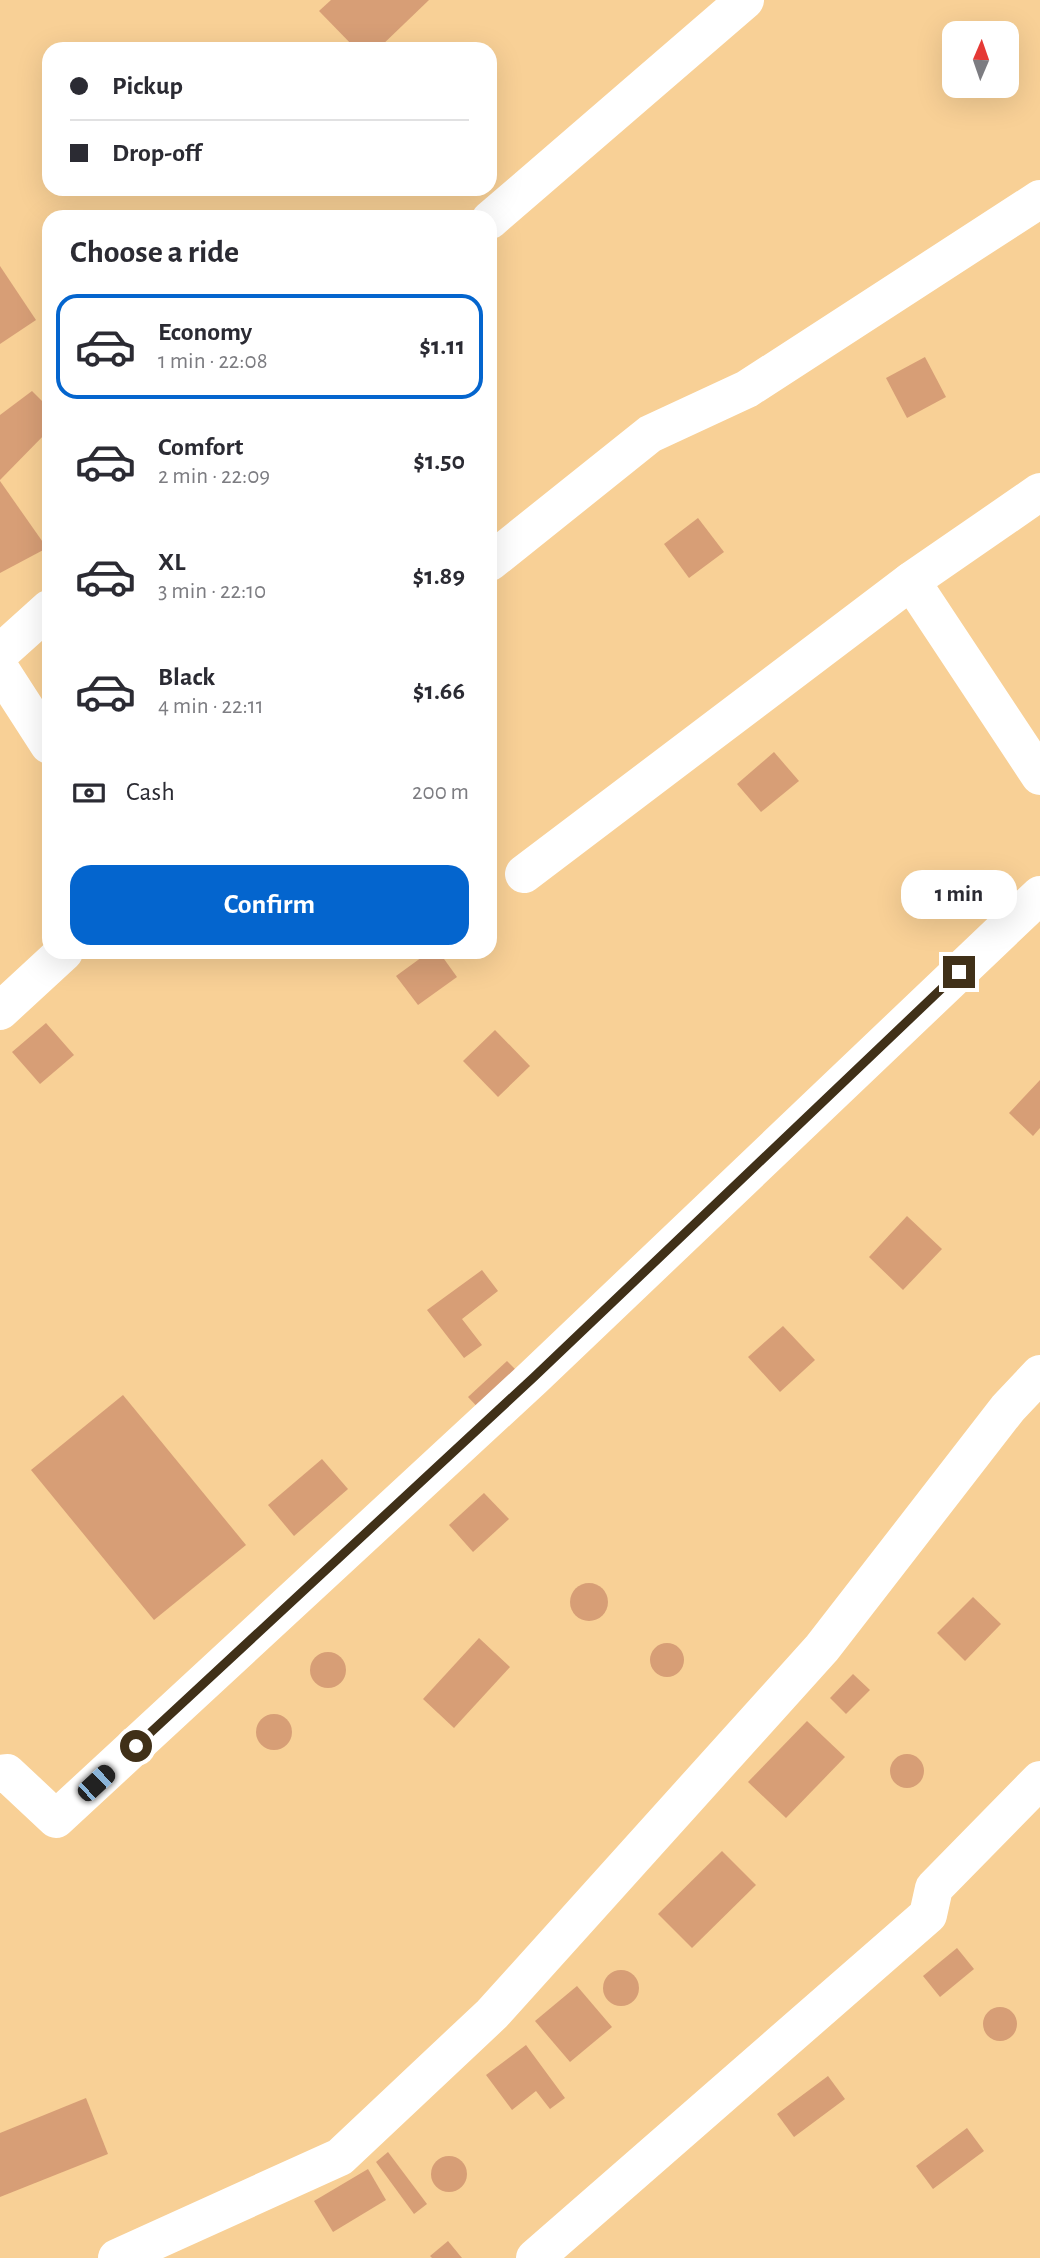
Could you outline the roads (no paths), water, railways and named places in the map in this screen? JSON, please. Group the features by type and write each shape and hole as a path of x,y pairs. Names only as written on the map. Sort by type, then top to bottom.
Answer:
{"street":[{"path":"497,214 746,0"},
{"path":"497,556 650,435 747,389 1040,198"},
{"path":"524,874 911,581 1040,492"},
{"path":"911,581 1040,776"},
{"path":"0,653 42,615"},
{"path":"0,669 42,734"},
{"path":"0,1774 7,1773 57,1819 534,1377 1040,895"},
{"path":"0,1011 56,959"},
{"path":"117,2258 340,2157 492,2014 822,1648 1008,1408 1040,1374"},
{"path":"534,2258 928,1915 934,1888 1040,1780"}]}
